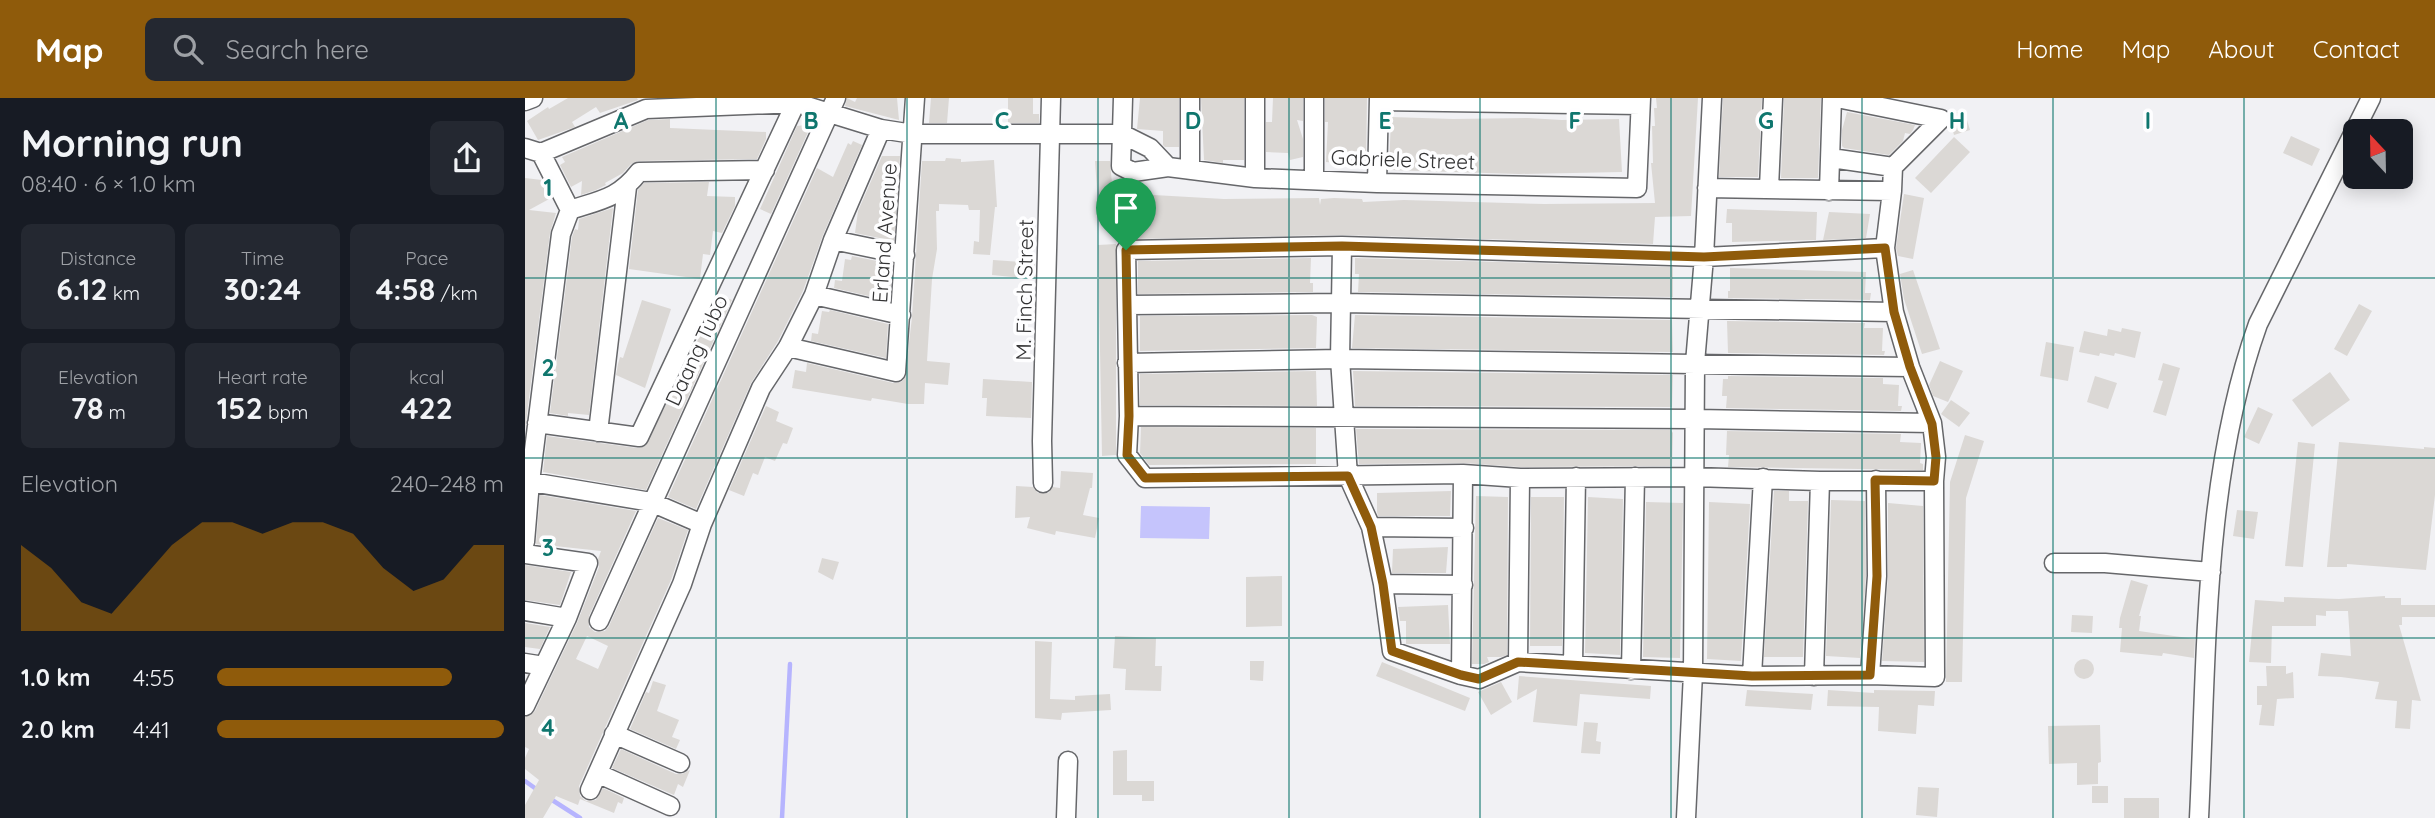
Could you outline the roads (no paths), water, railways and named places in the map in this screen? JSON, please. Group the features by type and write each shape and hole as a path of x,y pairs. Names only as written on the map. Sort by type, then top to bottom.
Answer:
{"street":[{"path":"525,101 533,98"},
{"name":"Erland Avenue","path":"788,347 895,372 915,98"},
{"name":"M. Finch Street","path":"1043,483 1052,98"},
{"path":"1118,134 1123,98"},
{"path":"1189,170 1190,98"},
{"path":"1255,98 1255,178"},
{"path":"1314,98 1314,179"},
{"path":"1686,818 1693,673 1695,363 1704,257 1712,98"},
{"path":"1769,188 1773,98"},
{"path":"1342,246 1340,359 1348,476 1371,527 1383,584 1392,651 1479,679 1518,662 1752,676 1934,677 1936,457 1932,424 1910,367 1894,312 1885,248 1893,167 1941,119 1835,98 1829,191"},
{"path":"2199,818 2211,572 2231,413 2245,359 2258,324 2371,98"},
{"path":"1377,183 1379,99 1641,102"},
{"path":"570,210 533,150 646,108 734,106 797,100 833,106 881,129 913,134 1118,134 1150,148 1168,167"},
{"path":"537,423 639,437 797,100"},
{"name":"Gabriele Street","path":"1118,134 1120,163 1123,168 1139,172 1168,167 1255,178 1637,188 1641,102"},
{"name":"Daang Tubo","path":"599,621 833,106"},
{"path":"590,790 682,584 702,524 761,388 788,347 814,295 833,240 881,129"},
{"path":"1831,158 1893,167"},
{"path":"570,210 615,195 627,187 639,172 765,170"},
{"path":"598,432 627,187"},
{"path":"1707,188 1892,191"},
{"path":"525,541 528,481 561,234 570,210"},
{"path":"833,240 905,255"},
{"path":"1885,248 1704,257 1342,246 1126,250 1129,416 1127,455 1145,478 1463,474 1520,478 1695,477 1934,481"},
{"path":"814,295 901,315"},
{"path":"1128,305 1341,303 1894,312"},
{"path":"1127,363 1340,359 1910,367"},
{"path":"1129,416 1696,419 1932,424"},
{"path":"1461,675 1463,474"},
{"path":"1573,665 1576,477"},
{"path":"1631,670 1635,477"},
{"path":"1518,662 1520,478"},
{"path":"1752,676 1763,478"},
{"path":"1870,675 1877,576 1875,480"},
{"path":"528,481 651,502 702,524"},
{"path":"1814,676 1820,481"},
{"path":"1371,527 1464,528"},
{"path":"525,554 588,563 567,618 525,706"},
{"path":"2054,563 2211,572"},
{"path":"1383,584 1463,585"},
{"path":"525,611 567,618"},
{"path":"525,663 544,666"},
{"path":"614,734 681,763"},
{"path":"1066,818 1068,761"},
{"path":"599,774 670,806"}],"waterway":[{"path":"782,818 790,664"},
{"path":"525,781 539,791"},
{"path":"549,798 580,818"}]}
